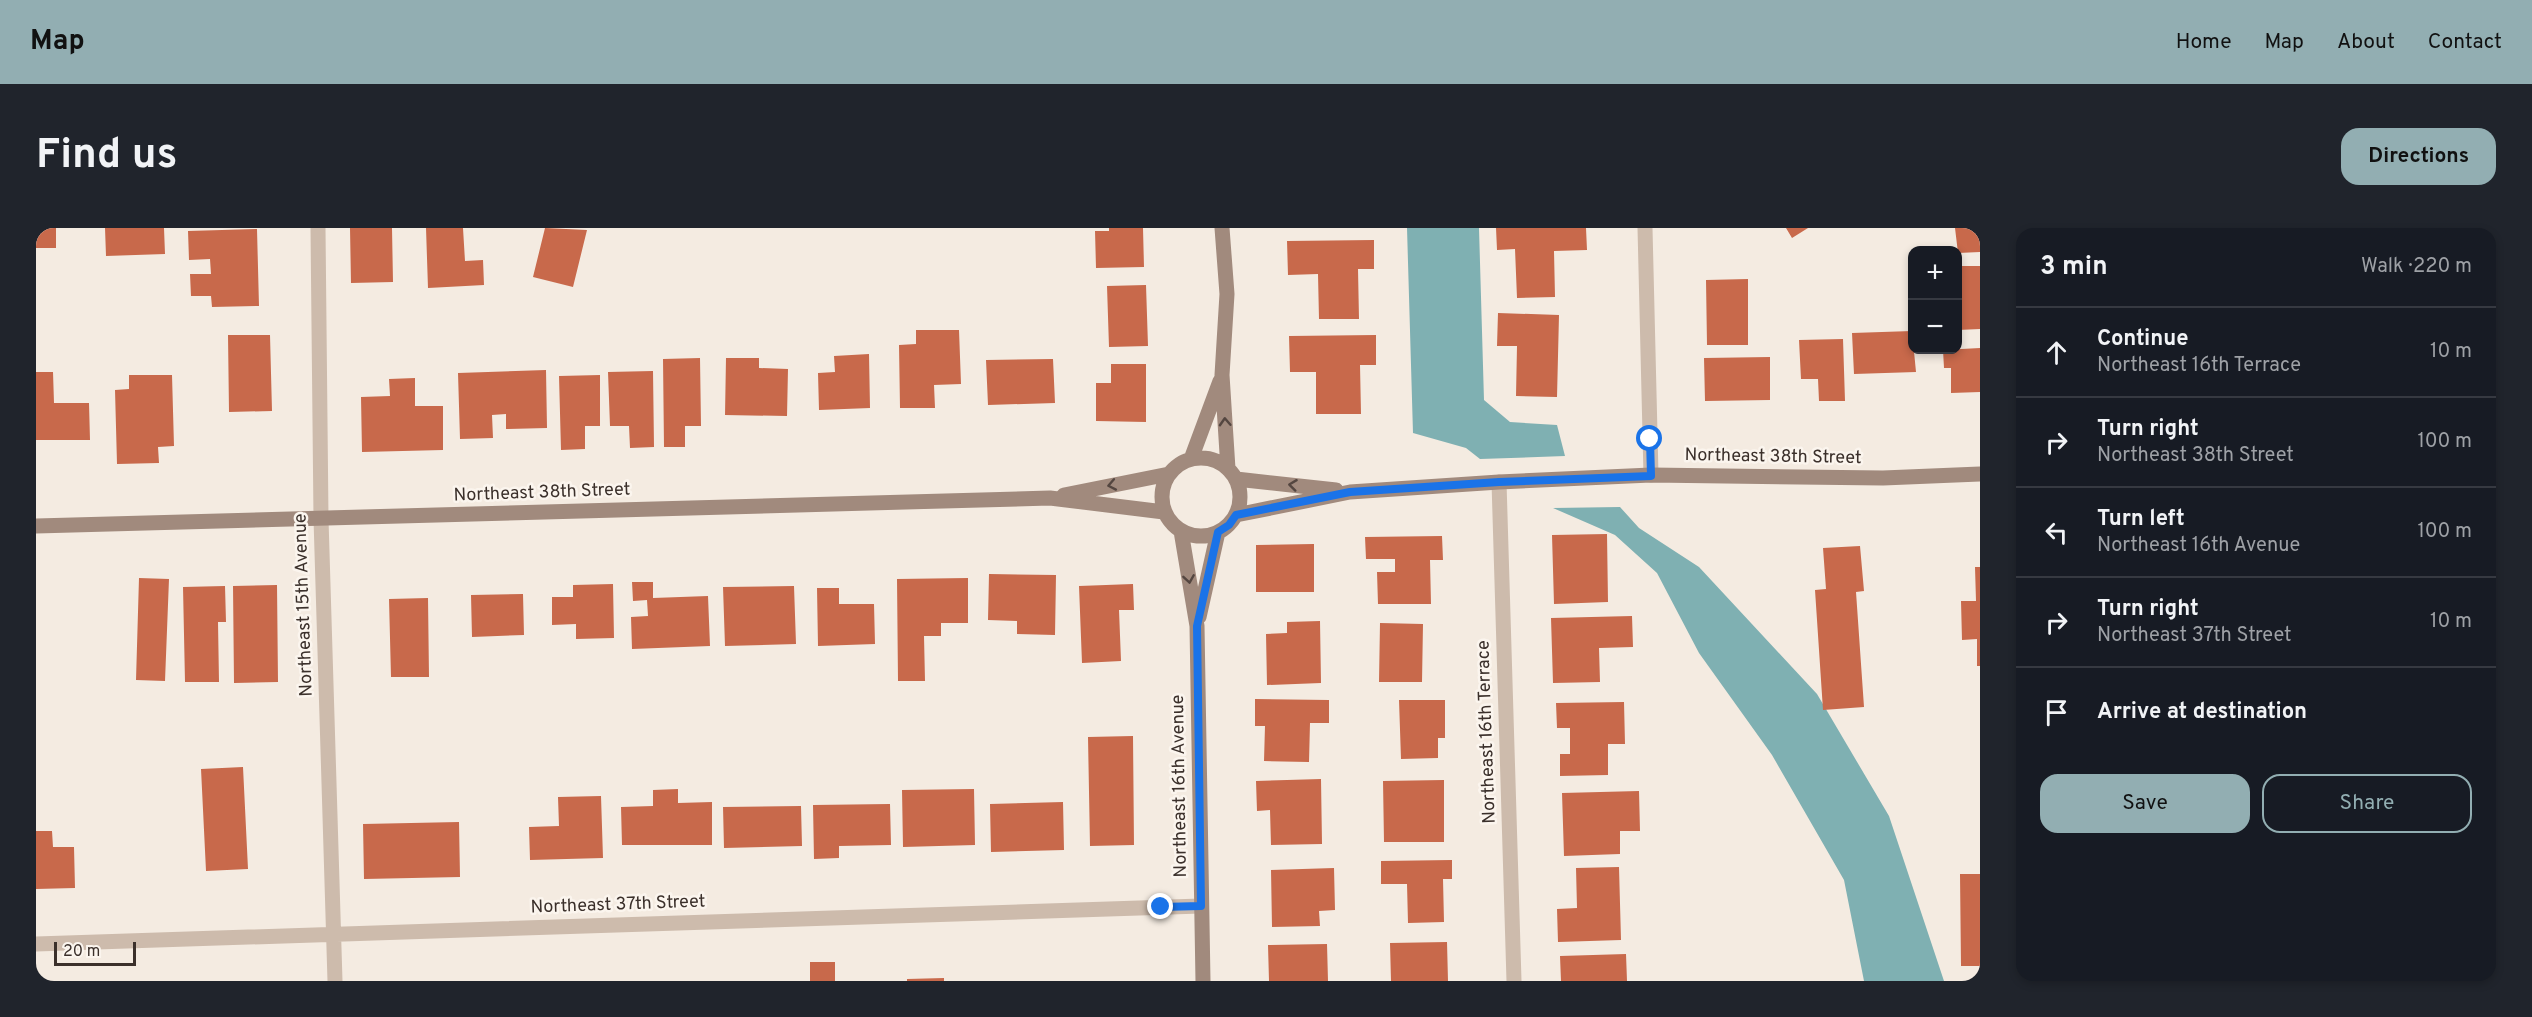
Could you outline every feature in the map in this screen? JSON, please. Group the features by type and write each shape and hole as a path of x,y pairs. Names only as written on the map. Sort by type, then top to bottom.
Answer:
{"street":[{"name":"Northeast 15th Avenue","path":"318,228 321,519 335,981"},
{"path":"1222,228 1227,294 1222,375 1232,474 1240,491 1240,503 1229,525 1206,536 1194,536 1181,531 1171,523 1164,512 1163,486 1169,474 1179,465 1191,459 1211,460 1232,474"},
{"path":"1645,228 1651,476"},
{"path":"1191,459 1222,375"},
{"name":"Northeast 38th Street","path":"1050,498 1169,474"},
{"name":"Northeast 38th Street","path":"1232,474 1350,492"},
{"name":"Northeast 38th Street","path":"1236,515 1350,492 1499,482 1651,476 1883,478 1980,474"},
{"name":"Northeast 16th Terrace","path":"1499,482 1514,981"},
{"name":"Northeast 38th Street","path":"36,526 1050,498 1164,512"},
{"name":"Northeast 16th Avenue","path":"1181,531 1197,626 1203,981"},
{"name":"Northeast 16th Avenue","path":"1197,626 1218,532"},
{"name":"Northeast 37th Street","path":"36,944 1201,906"}],"water":[{"path":"1407,228 1479,228 1484,400 1510,422 1557,425 1565,456 1480,459 1466,448 1413,433"},
{"path":"1620,507 1639,528 1699,567 1817,694 1889,816 1944,981 1864,981 1844,880 1772,755 1699,653 1657,573 1615,535 1553,508"}],"building":[{"path":"36,228 56,228 56,248 36,248"},
{"path":"105,228 164,228 165,254 106,256"},
{"path":"350,228 392,228 393,282 351,283"},
{"path":"426,228 463,228 465,261 483,260 484,285 428,288"},
{"path":"545,228 587,230 573,287 533,277"},
{"path":"1109,228 1143,228 1144,267 1096,268 1095,231 1109,231"},
{"path":"1496,228 1586,228 1587,250 1554,251 1555,297 1517,298 1515,249 1497,250"},
{"path":"1786,228 1808,228 1792,238"},
{"path":"1955,228 1980,228 1980,252 1962,253 1962,246 1957,246"},
{"path":"257,229 259,306 212,307 211,296 191,296 190,274 211,274 210,259 189,260 188,231"},
{"path":"1374,240 1374,269 1358,269 1359,319 1319,319 1318,274 1288,275 1287,241"},
{"path":"1962,266 1980,266 1980,329 1962,330"},
{"path":"1748,279 1748,345 1707,345 1706,280"},
{"path":"1146,285 1148,346 1109,347 1107,286"},
{"path":"1498,313 1559,315 1557,397 1516,396 1517,346 1497,346"},
{"path":"916,330 959,330 961,384 934,385 935,408 900,408 899,345 916,344"},
{"path":"1908,331 1908,354 1914,354 1916,372 1854,374 1852,333"},
{"path":"228,335 270,335 272,411 229,412"},
{"path":"1376,335 1376,365 1360,365 1361,414 1316,414 1316,372 1290,372 1289,336"},
{"path":"1843,339 1845,401 1819,401 1818,379 1801,379 1799,340"},
{"path":"1980,348 1980,392 1951,393 1951,368 1944,368 1943,354 1962,354 1962,349"},
{"path":"869,354 870,408 819,410 818,373 835,372 834,356"},
{"path":"1770,357 1770,400 1705,401 1704,358"},
{"path":"700,358 701,426 685,426 685,447 664,447 663,359"},
{"path":"726,358 759,358 759,368 788,369 787,416 725,415"},
{"path":"1053,359 1055,403 988,405 986,360"},
{"path":"1111,364 1146,364 1146,422 1096,421 1096,383 1111,383"},
{"path":"546,370 547,428 506,429 506,414 492,415 493,438 460,439 458,373"},
{"path":"653,371 654,447 630,448 629,426 610,426 608,372"},
{"path":"36,372 53,372 54,403 89,403 90,440 36,440"},
{"path":"129,375 172,375 174,446 158,447 159,463 117,464 115,390 129,389"},
{"path":"600,375 600,426 585,426 585,449 561,450 559,376"},
{"path":"415,378 415,406 443,406 443,450 362,452 361,397 390,396 389,379"},
{"path":"1607,534 1608,602 1554,604 1552,535"},
{"path":"1442,536 1443,560 1430,560 1431,604 1378,604 1377,572 1395,572 1395,559 1366,559 1365,537"},
{"path":"1314,544 1314,592 1256,592 1256,545"},
{"path":"1860,546 1864,591 1856,592 1864,707 1823,710 1815,590 1826,589 1823,548"},
{"path":"1975,567 1980,567 1980,666 1977,666 1977,639 1962,640 1961,601 1976,601"},
{"path":"989,574 1056,575 1055,635 1017,634 1017,621 988,620"},
{"path":"139,578 169,579 165,681 136,680"},
{"path":"968,578 968,623 941,623 941,636 924,636 925,681 898,681 897,579"},
{"path":"632,582 653,582 653,598 708,596 710,646 632,649 631,617 648,616 647,600 633,601"},
{"path":"613,584 614,638 576,639 576,624 552,625 552,597 573,597 573,585"},
{"path":"1133,584 1134,610 1119,610 1121,661 1082,663 1079,586"},
{"path":"277,585 278,682 234,683 233,586"},
{"path":"225,586 226,622 218,622 219,682 185,682 183,587"},
{"path":"794,586 796,644 725,646 723,587"},
{"path":"817,588 839,588 839,604 874,604 875,644 818,646"},
{"path":"523,594 524,635 472,637 471,595"},
{"path":"428,598 429,677 391,677 389,599"},
{"path":"1632,616 1633,647 1599,648 1600,682 1553,683 1551,618"},
{"path":"1320,621 1321,683 1267,685 1266,634 1287,633 1287,622"},
{"path":"1380,623 1423,624 1422,682 1379,682"},
{"path":"1255,699 1329,700 1329,723 1310,723 1309,762 1264,761 1265,726 1255,726"},
{"path":"1399,700 1445,700 1445,738 1438,738 1438,758 1401,759"},
{"path":"1624,702 1625,744 1608,744 1608,775 1560,776 1560,754 1570,754 1570,728 1557,728 1556,703"},
{"path":"1133,736 1134,845 1090,846 1088,737"},
{"path":"243,767 248,869 206,871 201,769"},
{"path":"1321,779 1322,844 1271,845 1270,810 1257,811 1256,781"},
{"path":"1444,780 1444,842 1384,842 1383,781"},
{"path":"678,789 678,803 712,802 712,845 622,845 621,807 653,806 653,790"},
{"path":"974,789 975,845 903,847 902,790"},
{"path":"1639,791 1640,831 1620,831 1620,854 1564,856 1562,793"},
{"path":"601,796 603,858 530,860 529,827 559,826 558,797"},
{"path":"1063,802 1064,850 991,852 990,804"},
{"path":"890,804 891,845 839,846 839,858 814,859 813,805"},
{"path":"801,806 802,846 724,848 723,807"},
{"path":"459,822 460,877 364,879 363,824"},
{"path":"36,831 52,831 53,847 74,847 75,888 36,889"},
{"path":"1452,860 1452,879 1443,879 1444,922 1408,923 1407,884 1381,884 1381,861"},
{"path":"1619,867 1621,940 1558,942 1557,909 1577,908 1576,868"},
{"path":"1334,868 1335,910 1319,911 1320,926 1272,927 1271,870"},
{"path":"1960,874 1980,874 1980,966 1961,966"},
{"path":"1447,942 1448,981 1391,981 1390,943"},
{"path":"1327,944 1328,981 1269,981 1268,945"},
{"path":"1626,954 1627,981 1561,981 1560,956"},
{"path":"810,962 835,962 835,981 810,981"},
{"path":"944,978 944,981 907,981 907,979"}],"route":[{"path":"1161,907 1201,906 1197,626 1218,532 1229,525 1236,515 1350,492 1499,482 1651,476 1650,439"}]}
